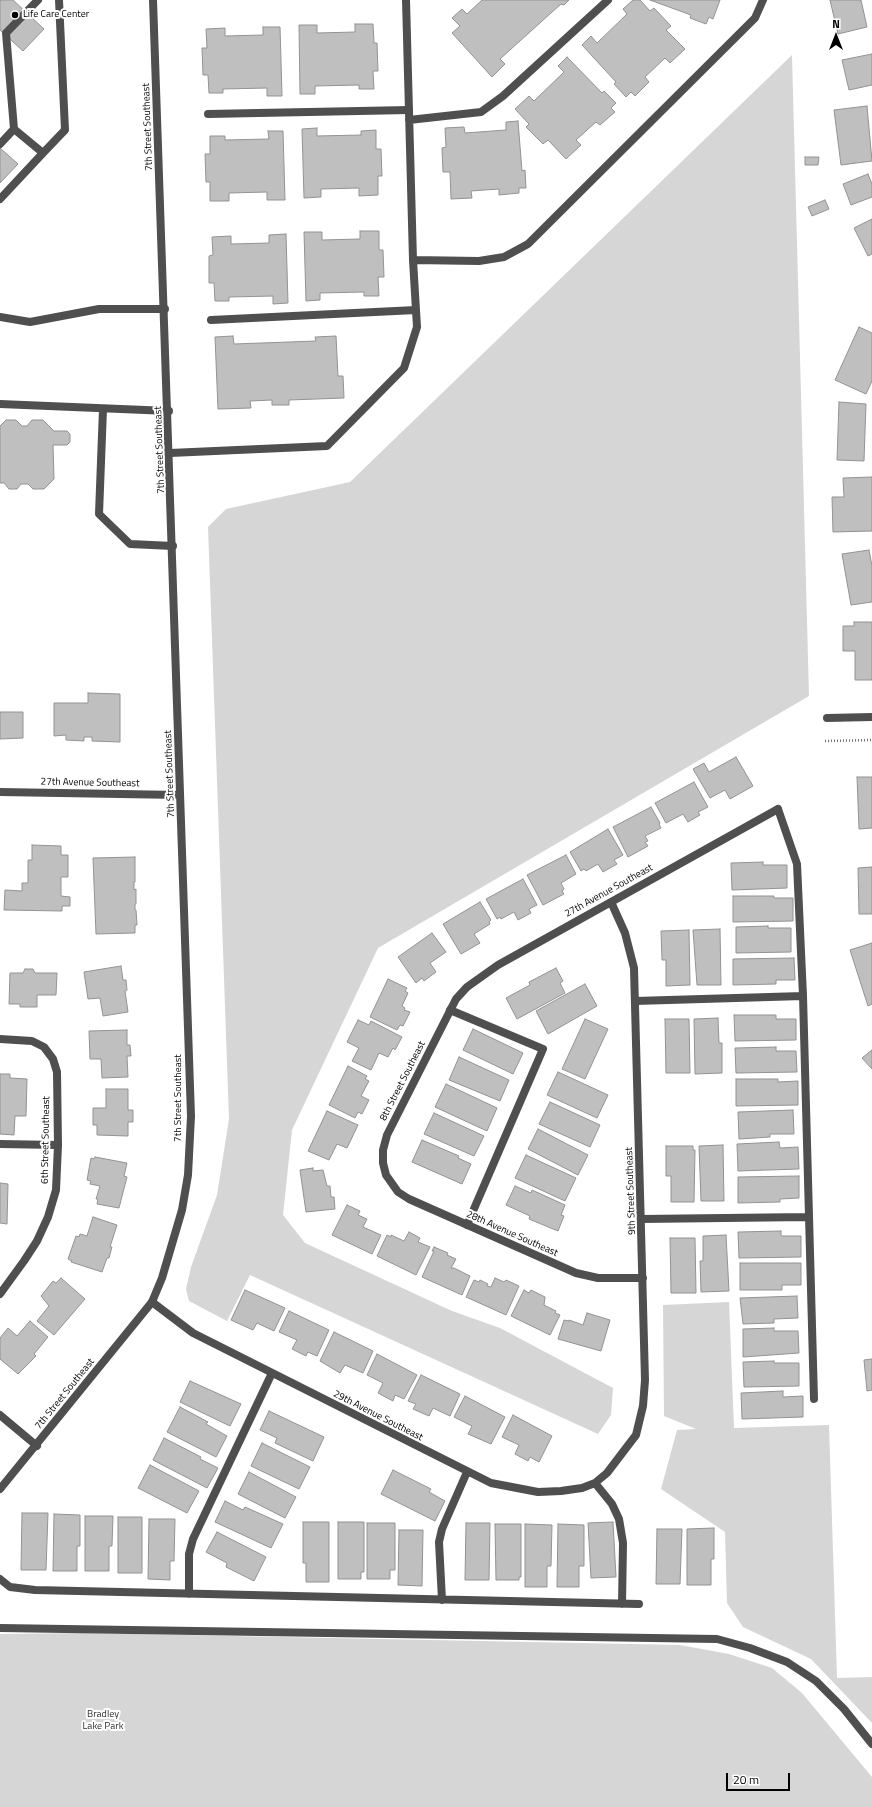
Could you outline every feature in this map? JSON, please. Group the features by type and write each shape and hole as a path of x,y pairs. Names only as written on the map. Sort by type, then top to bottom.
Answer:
{"street":[{"path":"38,0 6,33 14,129 43,153"},
{"path":"0,199 65,130 59,0"},
{"name":"7th Street Southeast","path":"0,1489 37,1446 152,1302 162,1278 182,1210 188,1175 191,1116 169,411 154,0"},
{"path":"170,453 327,446 404,368 417,327 412,260 406,0"},
{"path":"409,120 481,112 503,96 608,0"},
{"path":"412,260 479,261 504,257 528,244 755,18 763,0"},
{"path":"208,114 409,110"},
{"path":"0,144 14,129"},
{"path":"0,317 30,322 99,309 165,309"},
{"path":"211,320 416,310"},
{"path":"0,404 169,411"},
{"path":"103,409 99,514 130,544 173,546"},
{"path":"827,718 872,717"},
{"name":"27th Avenue Southeast","path":"0,792 180,795"},
{"name":"27th Avenue Southeast","path":"456,999 480,976 778,809 797,864 803,996"},
{"name":"9th Street Southeast","path":"607,1473 636,1435 643,1406 645,1373 634,968 625,933 611,902"},
{"path":"635,1002 803,996 814,1400"},
{"name":"8th Street Southeast","path":"386,1175 383,1163 383,1150 387,1135 456,999"},
{"path":"450,1010 543,1049 467,1225"},
{"name":"6th Street Southeast","path":"0,1039 32,1041 44,1047 53,1059 57,1072 58,1145 56,1190 48,1217 37,1241 0,1294"},
{"path":"0,1144 58,1145"},
{"name":"28th Avenue Southeast","path":"386,1175 398,1192 576,1274 598,1278 643,1278"},
{"path":"641,1219 808,1217"},
{"name":"29th Avenue Southeast","path":"152,1302 193,1333 491,1483 538,1492 568,1490 595,1483 607,1473"},
{"path":"188,1594 188,1554 193,1539 272,1373"},
{"path":"0,1415 37,1446"},
{"path":"442,1600 439,1542 442,1529 467,1472"},
{"path":"595,1483 612,1504 619,1519 623,1543 622,1604"},
{"path":"0,1579 10,1586 27,1590 639,1604"},
{"path":"0,1628 717,1639 750,1648 787,1662 816,1681 844,1709 872,1744"}],"path":[{"path":"825,740 872,740"}],"green space":[{"path":"792,55 809,696 378,948 292,1130 283,1215 305,1243 452,1311 500,1328 613,1388 611,1415 598,1434 250,1275 227,1321 189,1301 186,1289 191,1267 217,1195 229,1119 208,527 226,509 350,482"},
{"path":"729,1302 734,1428 829,1425 837,1678 872,1677 872,1723 811,1659 743,1627 727,1603 725,1532 661,1489 677,1430 696,1429 664,1416 663,1305"},
{"name":"Bradley Lake Park","path":"83,1633 680,1645 729,1654 772,1668 802,1693 872,1777 872,1807 0,1807 0,1634"}],"building":[{"name":"Life Care Center","path":"0,0 13,0 44,29 23,51 0,30"},
{"path":"482,0 569,0 564,5 561,4 500,59 505,64 492,77 452,33 460,26 452,18 462,9 467,14"},
{"path":"633,0 640,0 650,11 654,8 671,26 666,30 685,49 670,63 665,58 645,77 649,82 635,96 631,92 626,97 614,84 616,82 582,45 591,36 597,43 627,14 623,9"},
{"path":"650,0 720,0 713,19 709,17 706,24 690,18 691,15"},
{"path":"830,0 861,0 867,27 838,34"},
{"path":"355,24 373,24 374,43 377,43 378,71 373,71 374,89 359,89 359,85 315,86 315,94 300,94 299,25 317,25 317,33 355,32"},
{"path":"263,27 280,27 282,96 267,96 267,88 223,89 223,93 209,93 208,75 203,75 202,48 207,48 206,29 225,28 225,36 263,35"},
{"path":"872,54 872,85 849,90 842,60"},
{"path":"567,57 602,93 604,91 616,103 611,108 615,112 600,125 596,122 576,140 581,145 566,159 548,140 543,144 526,127 529,124 515,109 529,96 534,101 564,72 558,66"},
{"path":"867,106 872,161 841,165 834,110"},
{"path":"518,121 522,171 525,170 526,188 519,188 519,193 499,195 499,189 471,191 472,198 451,199 450,172 443,172 442,148 446,147 445,128 464,127 465,133 506,130 506,122"},
{"path":"317,128 317,136 361,135 361,131 376,130 376,149 381,149 382,176 378,176 378,195 359,196 359,188 321,189 321,197 304,198 302,129"},
{"path":"268,131 283,131 285,200 267,200 267,192 229,193 229,201 210,201 210,182 206,182 205,154 210,154 210,136 225,136 225,140 269,139"},
{"path":"0,148 18,164 0,183"},
{"path":"805,157 819,157 818,165 805,165"},
{"path":"868,174 872,184 872,197 851,205 843,184"},
{"path":"825,200 829,209 812,216 808,207"},
{"path":"872,219 872,254 868,256 854,228"},
{"path":"360,231 379,231 379,250 383,250 384,277 378,277 379,296 364,296 364,292 320,293 320,300 306,301 304,232 322,232 322,240 360,239"},
{"path":"286,234 288,303 273,304 273,296 229,297 229,301 215,301 214,283 209,283 209,256 213,255 212,237 231,236 231,244 269,243 269,235"},
{"path":"859,327 872,333 872,381 866,394 835,380"},
{"path":"233,336 234,344 316,341 315,337 336,336 338,376 343,376 344,398 289,400 289,405 272,405 272,400 250,401 251,408 218,409 215,337"},
{"path":"839,402 866,404 864,461 837,460"},
{"path":"6,420 16,420 22,426 27,426 32,420 43,420 54,431 67,431 70,434 70,442 67,445 53,445 54,479 44,489 33,489 28,484 21,484 17,489 9,489 4,483 0,483 0,426"},
{"path":"872,477 872,531 833,532 832,497 844,497 843,478"},
{"path":"869,550 872,566 872,602 851,605 842,554"},
{"path":"854,622 872,622 872,680 855,680 855,651 843,651 843,626 854,626"},
{"path":"88,693 120,694 120,742 92,741 92,737 84,737 84,741 66,740 66,735 54,736 54,703 88,703"},
{"path":"0,712 23,712 23,738 0,739"},
{"path":"736,757 753,786 730,799 725,790 710,798 693,769 704,763 709,772"},
{"path":"857,777 872,777 872,828 859,829"},
{"path":"694,782 708,807 698,812 700,815 688,822 683,814 666,823 655,803"},
{"path":"651,807 660,823 661,828 645,836 648,841 645,842 648,846 628,857 613,827"},
{"path":"608,829 623,855 614,860 617,864 603,872 598,864 586,871 584,869 581,871 570,852"},
{"path":"32,845 61,846 61,855 68,855 68,877 61,877 61,896 70,897 70,906 62,906 62,911 4,910 5,890 22,891 22,883 28,883 28,860 32,860"},
{"path":"566,855 576,874 561,883 564,889 562,891 564,894 543,905 527,875"},
{"path":"135,857 134,890 136,889 135,910 137,925 135,925 135,933 96,934 93,858"},
{"path":"763,862 763,865 787,865 787,888 732,890 731,863"},
{"path":"872,867 872,914 859,914 858,868"},
{"path":"523,879 537,905 529,909 531,913 518,920 514,912 501,919 500,917 497,919 486,899"},
{"path":"733,896 774,896 774,898 793,898 793,921 733,922"},
{"path":"480,902 491,920 489,922 490,924 474,934 480,943 461,954 443,924"},
{"path":"768,926 768,928 791,928 791,952 736,953 736,927"},
{"path":"720,929 721,985 697,985 693,930"},
{"path":"689,930 690,985 666,986 666,960 662,960 661,931"},
{"path":"432,933 446,952 430,963 436,972 424,981 422,978 416,983 398,957"},
{"path":"872,943 872,1004 868,1006 850,950"},
{"path":"794,958 795,980 776,980 776,984 733,985 733,959"},
{"path":"121,966 123,980 126,980 127,990 125,991 128,1012 103,1016 100,998 88,999 84,972"},
{"path":"556,968 563,981 560,983 565,993 517,1019 506,998 530,985 529,982"},
{"path":"25,969 33,969 35,973 57,973 56,995 37,995 37,1007 20,1007 20,1004 9,1004 10,973 23,973"},
{"path":"388,979 407,988 405,991 408,993 402,1006 405,1008 404,1010 410,1012 403,1026 400,1025 397,1030 370,1017"},
{"path":"585,984 597,1006 548,1034 536,1011"},
{"path":"734,1015 776,1015 776,1019 796,1019 796,1040 735,1041"},
{"path":"718,1018 719,1043 722,1043 722,1073 695,1074 694,1019"},
{"path":"585,1019 608,1029 585,1079 562,1069"},
{"path":"665,1019 689,1019 690,1073 666,1073"},
{"path":"358,1020 369,1025 371,1021 402,1037 395,1050 393,1048 388,1057 379,1053 371,1070 352,1061 359,1048 347,1042"},
{"path":"473,1029 523,1053 513,1074 463,1050"},
{"path":"127,1030 127,1045 130,1045 131,1056 127,1056 128,1077 102,1078 101,1059 90,1059 89,1031"},
{"path":"776,1047 776,1051 796,1051 797,1072 736,1073 735,1048"},
{"path":"872,1050 872,1069 862,1058"},
{"path":"459,1057 509,1080 500,1101 449,1080"},
{"path":"348,1066 367,1076 365,1079 369,1081 361,1096 369,1100 362,1114 358,1112 355,1118 329,1105"},
{"path":"558,1072 608,1095 597,1118 547,1095"},
{"path":"0,1074 10,1074 10,1078 27,1079 26,1116 15,1116 14,1135 0,1134"},
{"path":"736,1079 778,1079 778,1082 798,1081 798,1105 736,1106"},
{"path":"446,1084 497,1108 487,1131 435,1107"},
{"path":"106,1089 128,1089 128,1110 133,1110 133,1122 128,1122 128,1136 97,1135 97,1125 93,1125 93,1108 106,1108"},
{"path":"550,1102 600,1125 590,1147 539,1124"},
{"path":"793,1110 794,1134 770,1134 770,1137 739,1139 738,1112"},
{"path":"327,1111 358,1125 347,1148 337,1144 329,1160 308,1151"},
{"path":"434,1113 484,1136 474,1156 424,1134"},
{"path":"538,1129 588,1155 578,1175 528,1149"},
{"path":"422,1140 459,1156 458,1158 471,1164 462,1184 412,1162"},
{"path":"779,1142 780,1148 798,1147 799,1169 738,1171 737,1144"},
{"path":"723,1145 724,1201 701,1201 699,1146"},
{"path":"666,1146 693,1146 693,1150 695,1150 694,1202 671,1202 671,1176 666,1176"},
{"path":"526,1155 576,1178 565,1201 515,1178"},
{"path":"95,1157 127,1163 124,1176 127,1177 119,1208 97,1204 98,1199 96,1199 100,1186 90,1184 91,1181 87,1180 91,1158 94,1159"},
{"path":"313,1168 313,1171 323,1170 327,1186 330,1186 331,1197 334,1197 335,1209 306,1212 300,1170"},
{"path":"799,1176 799,1198 780,1199 780,1202 738,1203 738,1177"},
{"path":"0,1183 8,1184 7,1224 0,1223"},
{"path":"515,1186 531,1193 532,1190 565,1205 561,1215 564,1216 558,1231 529,1219 530,1216 506,1205"},
{"path":"347,1205 360,1211 358,1215 367,1219 363,1227 381,1235 372,1254 332,1235"},
{"path":"93,1217 117,1225 110,1247 112,1247 109,1258 107,1258 102,1272 71,1262 72,1261 68,1259 76,1236 79,1237 80,1234 87,1236"},
{"path":"781,1231 781,1236 801,1236 801,1257 739,1258 738,1232"},
{"path":"409,1232 420,1238 418,1242 430,1247 416,1275 377,1256 387,1235 391,1237 391,1235 404,1241"},
{"path":"726,1235 729,1291 701,1292 700,1261 703,1261 703,1236"},
{"path":"670,1238 695,1238 696,1293 671,1293"},
{"path":"434,1247 448,1253 447,1255 456,1259 451,1268 470,1276 462,1295 422,1277 434,1251 432,1251"},
{"path":"740,1263 801,1263 801,1285 782,1285 782,1290 740,1290"},
{"path":"61,1278 85,1299 54,1335 37,1321 49,1306 41,1296 53,1281 56,1283"},
{"path":"495,1278 504,1282 506,1280 519,1286 506,1315 466,1297 474,1280 479,1282 480,1280 488,1284 487,1286 491,1287"},
{"path":"245,1290 285,1308 274,1331 257,1323 253,1330 231,1320"},
{"path":"524,1290 529,1293 531,1290 545,1297 544,1305 556,1311 555,1313 560,1315 550,1335 511,1316"},
{"path":"797,1296 798,1318 774,1319 774,1323 743,1324 740,1298"},
{"path":"289,1311 329,1330 317,1356 308,1352 306,1356 292,1349 297,1340 279,1332"},
{"path":"587,1313 610,1320 601,1351 558,1339 564,1320 569,1320 583,1325"},
{"path":"30,1321 48,1337 34,1354 36,1356 18,1374 0,1359 0,1338 8,1328 17,1336"},
{"path":"774,1328 774,1331 798,1331 799,1353 743,1357 743,1329"},
{"path":"334,1332 373,1351 363,1373 345,1365 340,1373 320,1361"},
{"path":"377,1354 417,1375 404,1399 395,1395 393,1401 378,1393 383,1383 367,1375"},
{"path":"872,1359 872,1390 867,1391 864,1360"},
{"path":"774,1361 774,1363 799,1363 799,1386 744,1387 743,1362"},
{"path":"421,1375 460,1394 450,1416 433,1408 429,1416 413,1409 416,1404 408,1401"},
{"path":"190,1381 241,1404 230,1426 180,1402"},
{"path":"783,1391 783,1397 803,1396 803,1417 742,1419 741,1393"},
{"path":"465,1396 505,1417 491,1444 468,1434 472,1426 454,1417"},
{"path":"180,1407 208,1422 206,1424 227,1436 216,1457 167,1432"},
{"path":"269,1411 324,1437 313,1461 275,1443 277,1438 260,1430"},
{"path":"513,1415 552,1436 539,1462 530,1457 528,1461 515,1454 519,1445 502,1437"},
{"path":"164,1438 201,1457 200,1459 218,1468 207,1488 153,1460"},
{"path":"262,1443 310,1467 299,1489 251,1466"},
{"path":"150,1465 199,1491 187,1513 138,1488"},
{"path":"393,1470 431,1489 429,1492 445,1501 435,1521 381,1494"},
{"path":"249,1472 296,1497 285,1518 238,1494"},
{"path":"225,1501 243,1510 245,1507 283,1524 271,1548 215,1522"},
{"path":"22,1513 48,1513 46,1570 21,1570"},
{"path":"54,1514 80,1515 80,1546 77,1546 77,1571 53,1571"},
{"path":"85,1516 113,1516 112,1546 109,1546 109,1571 85,1571"},
{"path":"118,1517 142,1517 142,1573 118,1573"},
{"path":"149,1519 175,1519 174,1561 170,1561 170,1580 148,1579"},
{"path":"303,1522 329,1522 329,1582 306,1582 306,1563 303,1563"},
{"path":"338,1522 364,1522 364,1572 361,1572 361,1579 338,1579"},
{"path":"613,1522 616,1577 591,1578 588,1523"},
{"path":"367,1523 395,1523 395,1570 390,1570 390,1579 367,1579"},
{"path":"466,1523 490,1523 489,1580 465,1580"},
{"path":"495,1524 521,1524 521,1577 519,1577 519,1580 496,1580"},
{"path":"525,1524 552,1525 551,1566 547,1566 547,1587 525,1587"},
{"path":"558,1524 584,1525 584,1566 579,1566 579,1587 557,1587"},
{"path":"714,1528 714,1559 711,1559 711,1585 687,1585 687,1529"},
{"path":"657,1529 682,1529 680,1584 656,1584"},
{"path":"399,1530 423,1530 422,1586 398,1585"},
{"path":"217,1532 266,1557 254,1581 226,1567 227,1563 206,1552"}],"place":[{"name":"Life Care Center","path":"15,15"}]}
